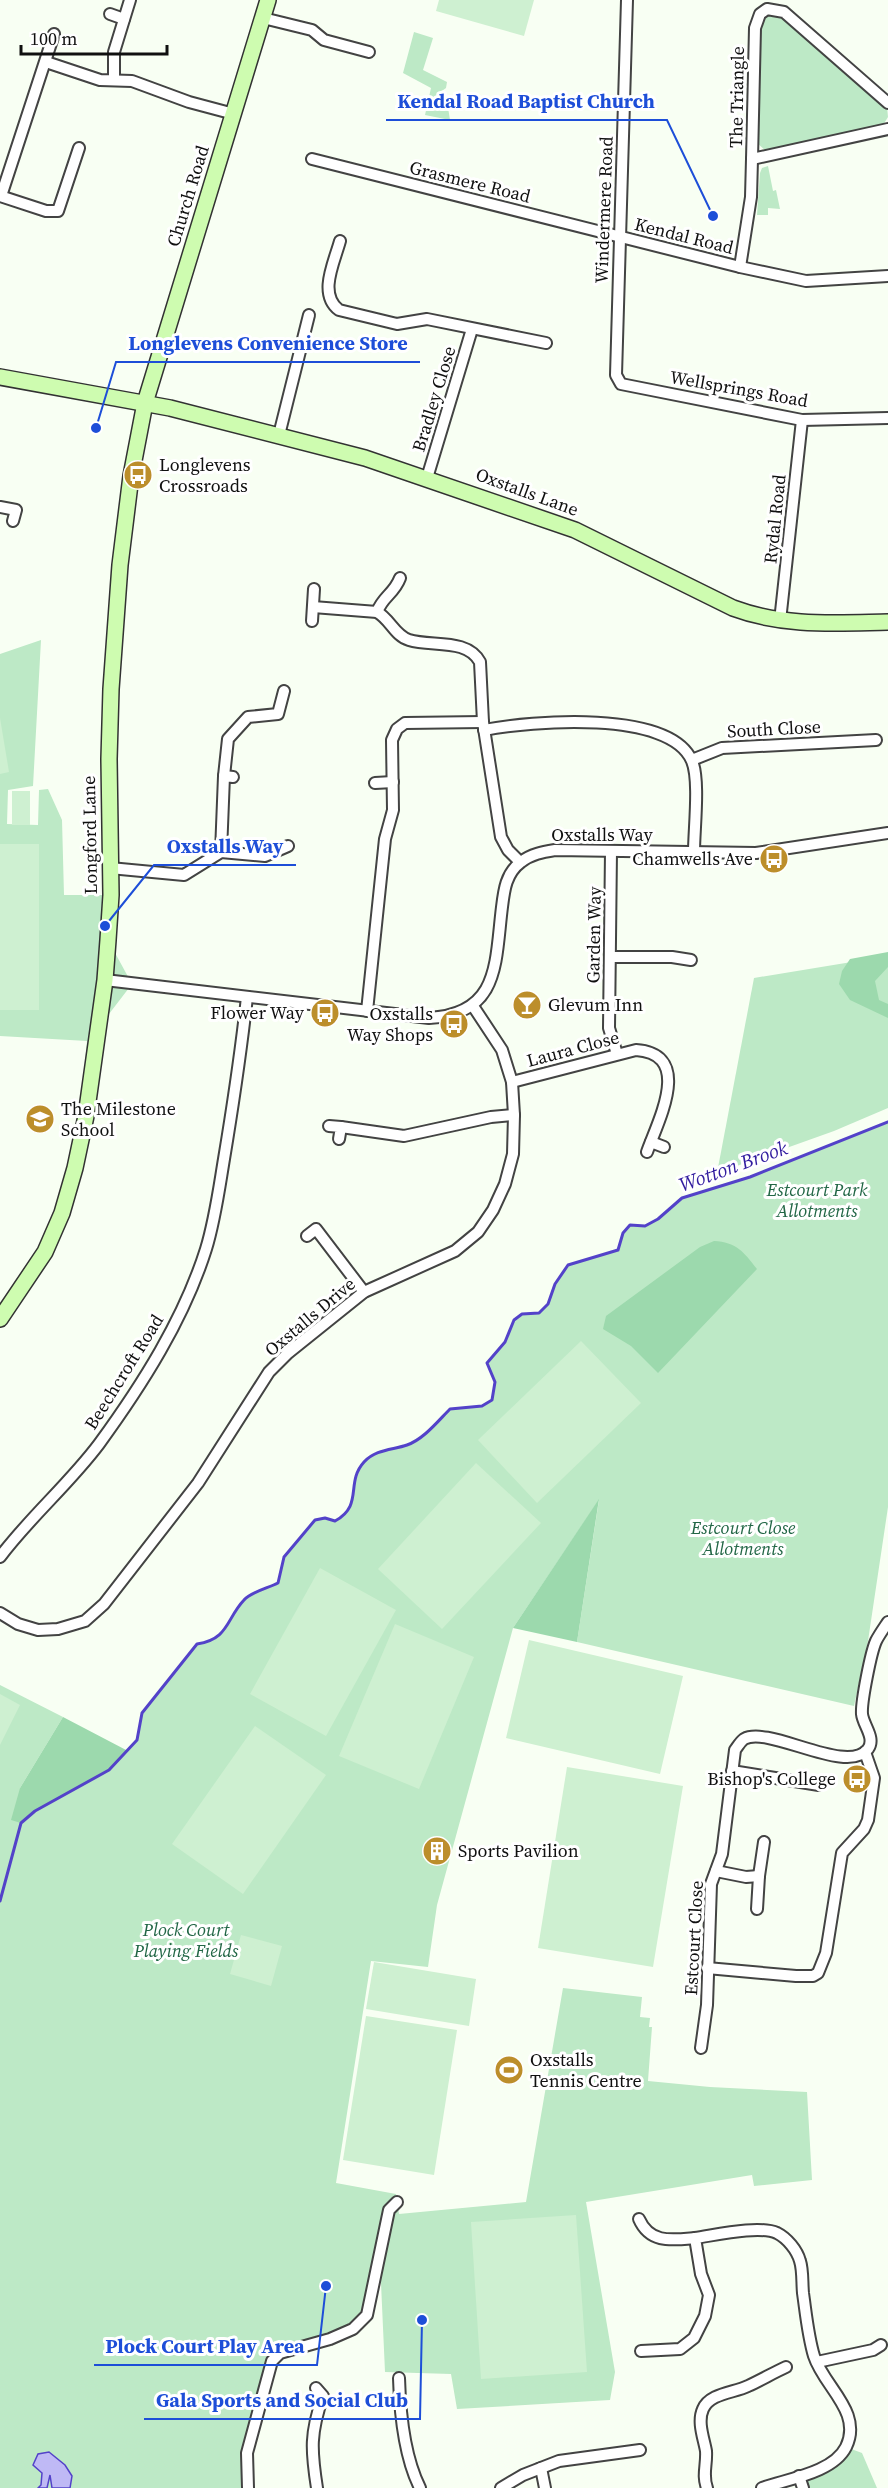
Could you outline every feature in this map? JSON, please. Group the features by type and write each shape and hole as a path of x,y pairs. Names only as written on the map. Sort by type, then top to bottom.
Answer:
{"street":[{"path":"114,80 114,52 130,0"},
{"name":"Church Road","path":"145,403 268,0"},
{"name":"Windermere Road","path":"621,384 616,375 627,0"},
{"name":"The Triangle","path":"888,103 784,12 764,4 755,28 752,159 888,129"},
{"path":"110,14 124,19"},
{"path":"263,18 312,30 324,40 364,48"},
{"path":"54,34 0,196 58,217 78,166 79,148"},
{"path":"46,62 100,80 132,81 189,102 234,114"},
{"name":"Grasmere Road","path":"312,159 619,237"},
{"name":"Kendal Road","path":"740,267 752,197 752,159"},
{"name":"Kendal Road","path":"619,237 806,281 888,276"},
{"name":"Bradley Close","path":"342,247 327,292 332,304 339,310 397,324 427,319 538,346"},
{"path":"279,435 308,320 318,328"},
{"name":"Bradley Close","path":"427,478 472,329"},
{"name":"Oxstalls Lane","path":"0,377 145,403 365,458 575,530 733,608 756,616 780,621 810,623 888,622"},
{"name":"Wellsprings Road","path":"621,384 802,420 888,417"},
{"name":"Longford Lane","path":"0,1319 45,1252 75,1168 86,1116 105,980 111,895 109,759 116,605 131,476 145,403"},
{"name":"Rydal Road","path":"780,621 802,420"},
{"path":"0,507 15,511"},
{"path":"377,612 382,601 395,591 401,577"},
{"path":"312,621 314,589"},
{"path":"105,980 429,1018 452,1015 473,1006 488,986 494,970 504,890 512,871 520,862 503,843 501,837 484,726 480,662 474,653 462,648 409,640 401,636 386,617 377,612 313,607"},
{"path":"221,852 229,776 228,739 246,713 279,719 284,691"},
{"path":"367,1011 385,839 393,810 392,740 397,729 405,723 484,726 556,721 613,723 658,733 684,746 696,773 694,852"},
{"name":"South Close","path":"692,760 722,748 862,746 876,740"},
{"path":"375,783 393,782"},
{"name":"Oxstalls Way","path":"520,862 539,853 555,850 756,853 888,833"},
{"path":"110,868 184,874 221,852 265,856 288,846"},
{"name":"Garden Way","path":"611,851 609,1028 617,1054"},
{"path":"610,957 672,957 691,960"},
{"name":"Beechcroft Road","path":"0,1557 62,1489 98,1444 161,1349 187,1295 206,1249 217,1203 236,1092 248,997"},
{"name":"Oxstalls Drive","path":"0,1613 18,1624 38,1630 58,1629 85,1621 98,1610 217,1456 269,1372 288,1353 364,1292 455,1251 478,1232 493,1210 505,1184 513,1154 514,1115 512,1082 502,1050 473,1006"},
{"name":"Laura Close","path":"512,1082 636,1050 654,1054 665,1065 670,1084 649,1147 664,1147"},
{"path":"329,1126 404,1136 490,1117 514,1115"},
{"path":"339,1139 341,1127"},
{"path":"307,1236 316,1229 364,1292"},
{"path":"707,1968 796,1976 813,1976 818,1973 826,1953 842,1852 864,1828 867,1820 874,1779 865,1752 871,1740 863,1720 862,1707 875,1642 888,1622"},
{"name":"Estcourt Close","path":"701,2048 707,2005 711,1884 722,1854 735,1750 745,1739 751,1737 840,1755 854,1756 865,1752"},
{"path":"732,1771 819,1785"},
{"path":"757,1908 764,1842"},
{"path":"716,1871 746,1877 759,1876"},
{"path":"248,2488 247,2453 272,2361 280,2353 330,2339 353,2328 367,2315 389,2210 397,2202"},
{"path":"634,2237 641,2224 656,2238 670,2240 763,2230 778,2234 792,2246 800,2261 806,2319 817,2362 848,2413 850,2427 846,2447 839,2458 828,2467 762,2488"},
{"path":"648,2348 680,2349 694,2338 705,2316 709,2295 701,2274 695,2238"},
{"path":"817,2362 877,2350"},
{"path":"707,2488 703,2478 706,2455 701,2424 703,2410 710,2401 721,2395 781,2373"},
{"path":"399,2378 395,2401 420,2488"},
{"path":"317,2488 312,2450 314,2423 324,2393"},
{"path":"501,2488 524,2475 559,2461 587,2456 628,2459 640,2450"},
{"path":"541,2468 545,2488"},
{"path":"799,2476 803,2488"}],"green space":[{"path":"439,0 534,0 524,36 436,11"},
{"path":"768,14 778,14 887,107 888,117 883,125 766,151 757,143 759,27 762,18"},
{"path":"414,32 433,38 423,70 447,82 446,88 439,93 446,95 450,120 425,115 431,88 403,73"},
{"path":"768,166 773,191 776,190 780,209 768,208 768,215 757,215 760,173 762,168"},
{"path":"41,640 33,786 8,790 7,824 38,825 39,790 48,789 62,820 64,895 102,895 110,868 108,940 132,984 99,1027 75,1168 87,1041 0,1036 0,654"},
{"path":"0,718 9,772 0,774"},
{"path":"12,791 30,791 30,825 12,825"},
{"path":"0,844 39,844 39,1010 0,1010"},
{"path":"888,952 888,967 875,981 879,1000 888,1004 888,1018 850,1000 839,984 842,971 850,959"},
{"path":"888,956 888,1108 834,1131 717,1173 754,978"},
{"name":"Plock Court Playing Fields","path":"888,1123 888,1507 868,1641 854,1706 577,1642 599,1500 513,1628 437,1905 428,1967 371,1961 336,2183 396,2194 399,2214 526,2202 563,1988 642,1997 640,2017 650,2018 649,2027 652,2027 648,2081 807,2092 812,2180 754,2186 752,2175 586,2202 615,2372 610,2400 457,2409 451,2374 385,2372 380,2261 367,2315 353,2329 280,2353 247,2453 248,2488 0,2488 0,1685 63,1717 20,1788 21,1823 35,1811 109,1770 137,1740 142,1713 197,1644 215,1638 221,1633 247,1597 278,1583 284,1557 315,1520 325,1518 335,1520 349,1508 358,1470 364,1462 379,1452 402,1447 419,1439 450,1409 482,1406 492,1400 495,1382 487,1363 505,1342 514,1320 522,1314 539,1313 547,1304 555,1284 568,1265 618,1250 623,1233 630,1225 645,1226 658,1219 682,1198 750,1177"},
{"path":"714,1241 728,1243 739,1249 757,1269 658,1373 631,1346 603,1329 606,1316 700,1247"},
{"path":"581,1341 641,1403 537,1503 478,1440"},
{"path":"476,1463 541,1523 442,1629 378,1569"},
{"path":"599,1499 577,1642 513,1628"},
{"path":"320,1568 396,1610 326,1736 250,1694"},
{"path":"395,1624 474,1657 419,1789 339,1756"},
{"path":"529,1640 683,1676 660,1774 506,1738"},
{"path":"0,1694 20,1705 0,1745"},
{"path":"63,1717 128,1751 109,1770 35,1811 21,1823 11,1820 20,1788"},
{"path":"255,1726 326,1775 243,1894 172,1844"},
{"path":"567,1767 683,1786 653,1967 538,1948"},
{"path":"241,1935 282,1946 271,1986 230,1974"},
{"path":"374,1962 476,1979 469,2026 366,2009"},
{"path":"366,2016 457,2030 434,2175 343,2160"},
{"path":"576,2215 587,2372 481,2379 471,2222"},
{"path":"846,2447 862,2453 877,2488 803,2488 799,2476 828,2467"}],"shaded area":[{"path":"49,2452 65,2465 72,2476 70,2488 52,2488 50,2475 47,2488 38,2488 41,2485 42,2473 33,2465 38,2454"}],"waterway":[{"name":"Wotton Brook","path":"0,1901 21,1823 35,1811 109,1770 137,1740 142,1713 197,1644 215,1638 221,1633 247,1597 278,1583 284,1557 315,1520 325,1518 335,1521 344,1515 352,1501 358,1470 364,1462 379,1452 402,1447 419,1439 450,1409 482,1406 492,1400 495,1382 487,1363 505,1342 514,1320 522,1314 539,1313 548,1304 555,1284 568,1265 618,1250 623,1233 630,1225 645,1226 658,1219 682,1198 750,1177 888,1122"}],"place":[{"name":"Kendal Road Baptist Church","path":"713,216"},
{"name":"Longlevens Convenience Store","path":"96,428"},
{"name":"Longlevens Crossroads","path":"138,475"},
{"name":"Chamwells Ave","path":"774,859"},
{"name":"Oxstalls Way","path":"105,926"},
{"name":"Glevum Inn","path":"527,1005"},
{"name":"Flower Way","path":"325,1013"},
{"name":"Oxstalls Way Shops","path":"454,1024"},
{"name":"The Milestone School","path":"40,1119"},
{"name":"Bishop's College","path":"857,1779"},
{"name":"Sports Pavilion","path":"437,1851"},
{"name":"Oxstalls Tennis Centre","path":"509,2070"},
{"name":"Plock Court Play Area","path":"326,2286"},
{"name":"Gala Sports and Social Club","path":"422,2320"}],"park label":[{"name":"Estcourt Park Allotments","path":"817,1200"},
{"name":"Estcourt Close Allotments","path":"743,1538"}]}
